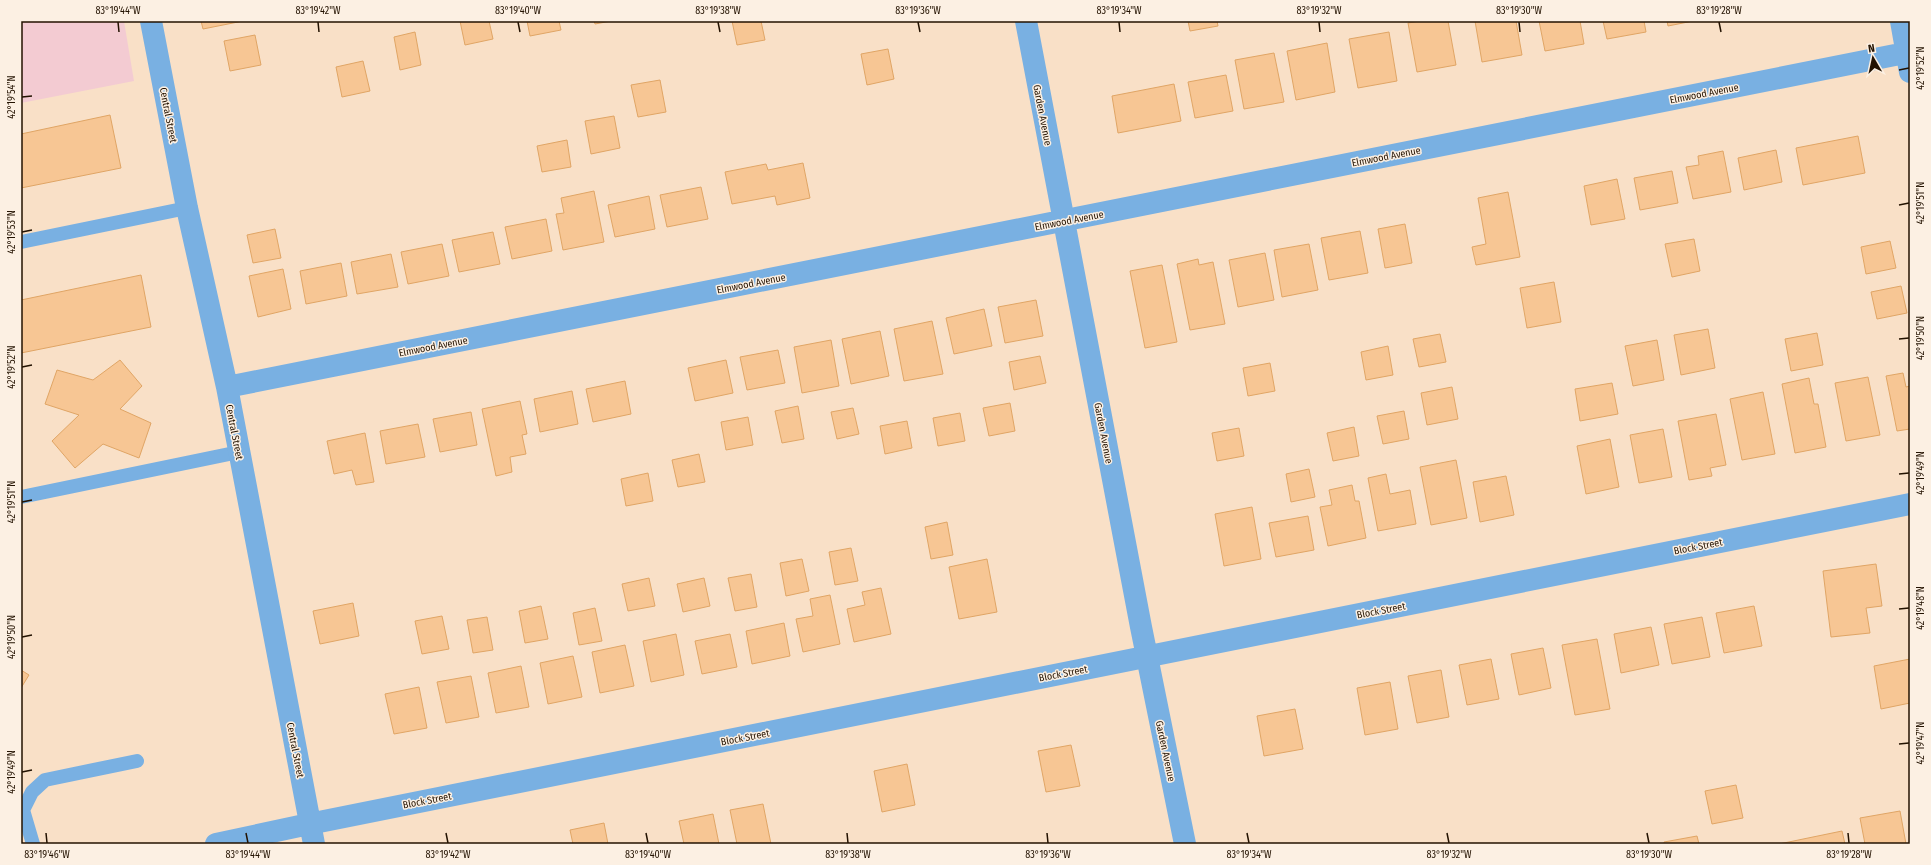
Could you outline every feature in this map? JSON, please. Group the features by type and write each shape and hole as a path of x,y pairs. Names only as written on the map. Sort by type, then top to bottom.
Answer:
{"street":[{"name":"Central Street","path":"151,21 187,208 227,387 312,834"},
{"name":"Garden Avenue","path":"1026,21 1147,656 1185,844"},
{"path":"1901,21 1909,59"},
{"name":"Elmwood Avenue","path":"227,387 1063,221 1909,59"},
{"name":"Block Street","path":"216,844 312,834 1147,656 1910,504"}],"lane":[{"path":"21,242 187,208"},
{"path":"22,494 239,452"},
{"path":"33,844 22,810 32,792 45,780 137,761"}],"shaded area":[{"path":"21,21 124,21 134,81 21,103"}],"building":[{"path":"201,21 243,21 203,29"},
{"path":"460,21 489,21 493,39 465,45"},
{"path":"527,21 559,21 561,30 530,36"},
{"path":"594,21 611,21 595,24"},
{"path":"732,21 761,21 765,40 737,45"},
{"path":"1188,21 1217,21 1218,26 1190,31"},
{"path":"1420,21 1448,21 1456,65 1417,72 1408,23"},
{"path":"1475,21 1516,21 1522,55 1482,62"},
{"path":"1539,21 1580,21 1584,44 1545,51"},
{"path":"1603,21 1644,21 1646,32 1607,39"},
{"path":"1667,21 1693,21 1668,26"},
{"path":"415,32 421,65 400,70 394,37"},
{"path":"1389,32 1397,81 1358,88 1349,39"},
{"path":"255,35 261,65 230,71 224,41"},
{"path":"1327,43 1335,92 1296,100 1287,51"},
{"path":"888,49 894,79 867,85 861,54"},
{"path":"1274,53 1284,102 1244,109 1235,60"},
{"path":"363,61 370,91 342,97 336,67"},
{"path":"1226,75 1233,111 1195,118 1188,82"},
{"path":"660,80 666,112 638,117 631,85"},
{"path":"1174,84 1181,121 1118,133 1112,96"},
{"path":"110,115 121,168 21,188 21,134"},
{"path":"614,116 620,148 591,154 585,121"},
{"path":"1858,136 1865,173 1803,185 1796,148"},
{"path":"567,140 571,167 542,172 537,146"},
{"path":"1776,150 1782,182 1744,190 1738,158"},
{"path":"1723,151 1731,192 1693,199 1686,167 1699,165 1698,156"},
{"path":"803,163 810,198 777,205 775,196 732,204 725,172 766,164 768,170"},
{"path":"1672,171 1678,203 1640,210 1634,178"},
{"path":"1617,179 1625,219 1591,225 1584,186"},
{"path":"701,187 708,219 667,227 660,195"},
{"path":"594,191 604,242 563,250 556,214 564,213 561,198"},
{"path":"1508,192 1520,257 1476,265 1472,247 1486,244 1478,198"},
{"path":"649,196 655,229 615,237 608,205"},
{"path":"546,219 552,251 512,259 505,227"},
{"path":"1405,224 1412,263 1385,268 1378,229"},
{"path":"275,229 281,258 253,263 247,235"},
{"path":"1360,231 1368,273 1329,280 1321,238"},
{"path":"493,232 500,264 459,272 452,240"},
{"path":"1694,239 1700,271 1672,277 1665,244"},
{"path":"1890,241 1896,268 1866,274 1861,247"},
{"path":"442,244 449,276 408,284 401,252"},
{"path":"1309,244 1318,290 1282,297 1274,250"},
{"path":"1265,253 1274,300 1238,307 1229,260"},
{"path":"391,254 398,287 357,294 351,262"},
{"path":"1198,259 1199,265 1213,262 1225,324 1190,330 1177,264"},
{"path":"341,263 347,296 306,304 300,271"},
{"path":"1162,265 1177,342 1145,348 1130,271"},
{"path":"283,269 291,309 258,317 249,276"},
{"path":"141,275 151,327 21,353 21,300"},
{"path":"1554,282 1561,322 1527,328 1520,288"},
{"path":"1901,286 1907,313 1877,319 1871,292"},
{"path":"1036,300 1043,336 1005,343 998,307"},
{"path":"984,309 992,346 954,354 946,318"},
{"path":"932,321 943,374 904,381 894,329"},
{"path":"1708,329 1715,368 1681,375 1674,335"},
{"path":"880,331 889,376 851,384 842,339"},
{"path":"1817,333 1823,365 1791,371 1785,339"},
{"path":"1440,334 1446,362 1419,367 1413,339"},
{"path":"831,340 839,386 802,393 794,347"},
{"path":"1657,340 1664,380 1633,386 1625,346"},
{"path":"1388,346 1393,375 1366,380 1361,352"},
{"path":"778,350 785,383 747,390 740,357"},
{"path":"1040,356 1046,383 1014,390 1009,362"},
{"path":"120,360 142,386 120,409 151,423 139,458 103,444 75,468 52,441 79,415 45,404 57,370 93,380"},
{"path":"726,360 733,393 695,401 688,368"},
{"path":"1270,363 1275,391 1248,396 1243,368"},
{"path":"1903,373 1906,387 1910,386 1910,429 1897,431 1886,376"},
{"path":"1868,377 1880,435 1846,441 1835,383"},
{"path":"1809,378 1814,404 1818,404 1826,447 1795,453 1782,384"},
{"path":"625,381 631,414 593,422 586,389"},
{"path":"1612,383 1618,414 1580,421 1575,389"},
{"path":"1452,387 1458,419 1427,425 1421,393"},
{"path":"572,391 578,424 540,432 534,399"},
{"path":"1763,392 1775,454 1742,460 1730,399"},
{"path":"520,401 527,434 522,435 526,454 510,457 512,472 496,476 482,409"},
{"path":"1010,403 1015,431 989,436 983,408"},
{"path":"798,406 804,439 782,443 775,411"},
{"path":"853,408 859,434 837,439 831,412"},
{"path":"1404,411 1409,439 1383,444 1377,416"},
{"path":"471,412 477,445 440,452 433,419"},
{"path":"960,413 965,441 938,446 933,418"},
{"path":"1716,414 1726,465 1710,468 1712,476 1689,480 1678,421"},
{"path":"748,417 753,445 726,450 721,422"},
{"path":"907,421 912,448 885,454 880,426"},
{"path":"418,424 425,457 386,464 380,431"},
{"path":"1354,427 1359,456 1333,461 1327,433"},
{"path":"1239,428 1244,456 1217,461 1212,433"},
{"path":"1663,429 1672,477 1639,483 1630,435"},
{"path":"365,433 374,482 356,485 352,470 334,474 327,441"},
{"path":"1610,439 1619,487 1586,494 1577,446"},
{"path":"699,454 705,482 678,487 672,460"},
{"path":"1456,460 1467,518 1431,525 1420,467"},
{"path":"1309,469 1315,497 1291,502 1286,474"},
{"path":"648,473 653,501 626,506 621,479"},
{"path":"1386,474 1390,494 1410,490 1416,524 1378,531 1368,478"},
{"path":"1506,476 1514,515 1480,522 1473,482"},
{"path":"1352,485 1355,501 1359,501 1366,538 1328,546 1320,507 1332,505 1329,490"},
{"path":"1252,507 1261,559 1224,566 1215,514"},
{"path":"1308,516 1314,550 1276,557 1269,523"},
{"path":"947,522 953,555 931,559 925,527"},
{"path":"851,548 858,581 835,585 829,552"},
{"path":"802,559 809,591 786,596 780,563"},
{"path":"987,559 997,612 959,619 949,567"},
{"path":"1876,564 1882,606 1866,608 1870,633 1831,637 1823,571"},
{"path":"751,574 757,607 735,611 728,578"},
{"path":"649,578 655,606 628,611 622,584"},
{"path":"704,578 710,606 683,612 677,584"},
{"path":"881,588 891,634 854,642 847,609 865,605 862,592"},
{"path":"830,595 840,644 803,652 796,619 813,616 810,599"},
{"path":"353,603 359,636 320,644 313,611"},
{"path":"541,606 548,639 525,643 519,611"},
{"path":"1754,606 1762,646 1724,653 1716,613"},
{"path":"595,608 602,641 579,645 573,613"},
{"path":"442,616 449,649 422,654 415,621"},
{"path":"487,617 493,650 473,653 467,620"},
{"path":"1702,617 1710,657 1672,664 1664,624"},
{"path":"784,623 790,656 752,664 746,631"},
{"path":"1651,627 1659,665 1621,673 1614,634"},
{"path":"676,634 684,675 651,682 643,641"},
{"path":"730,634 737,667 702,674 695,641"},
{"path":"1597,639 1610,709 1575,715 1562,645"},
{"path":"625,645 634,686 600,693 592,652"},
{"path":"1543,648 1551,688 1519,695 1511,654"},
{"path":"573,656 582,697 548,704 540,663"},
{"path":"1491,659 1499,699 1467,705 1459,665"},
{"path":"1910,659 1910,703 1881,709 1874,666"},
{"path":"521,666 529,707 496,713 488,673"},
{"path":"21,670 29,675 21,688"},
{"path":"1441,670 1449,717 1417,723 1408,676"},
{"path":"471,676 479,717 446,723 437,682"},
{"path":"1390,682 1398,729 1365,735 1357,688"},
{"path":"419,687 427,728 394,734 385,694"},
{"path":"1295,709 1303,749 1264,756 1257,716"},
{"path":"1071,745 1080,786 1046,792 1038,751"},
{"path":"907,764 915,805 882,812 874,771"},
{"path":"1736,785 1743,818 1712,824 1705,791"},
{"path":"763,804 771,844 737,844 730,810"},
{"path":"1900,811 1906,844 1865,844 1860,818"},
{"path":"713,814 719,844 684,844 679,821"},
{"path":"604,823 608,844 573,844 570,830"},
{"path":"1842,831 1845,844 1779,844"},
{"path":"1697,836 1699,844 1664,844 1664,842"}]}
